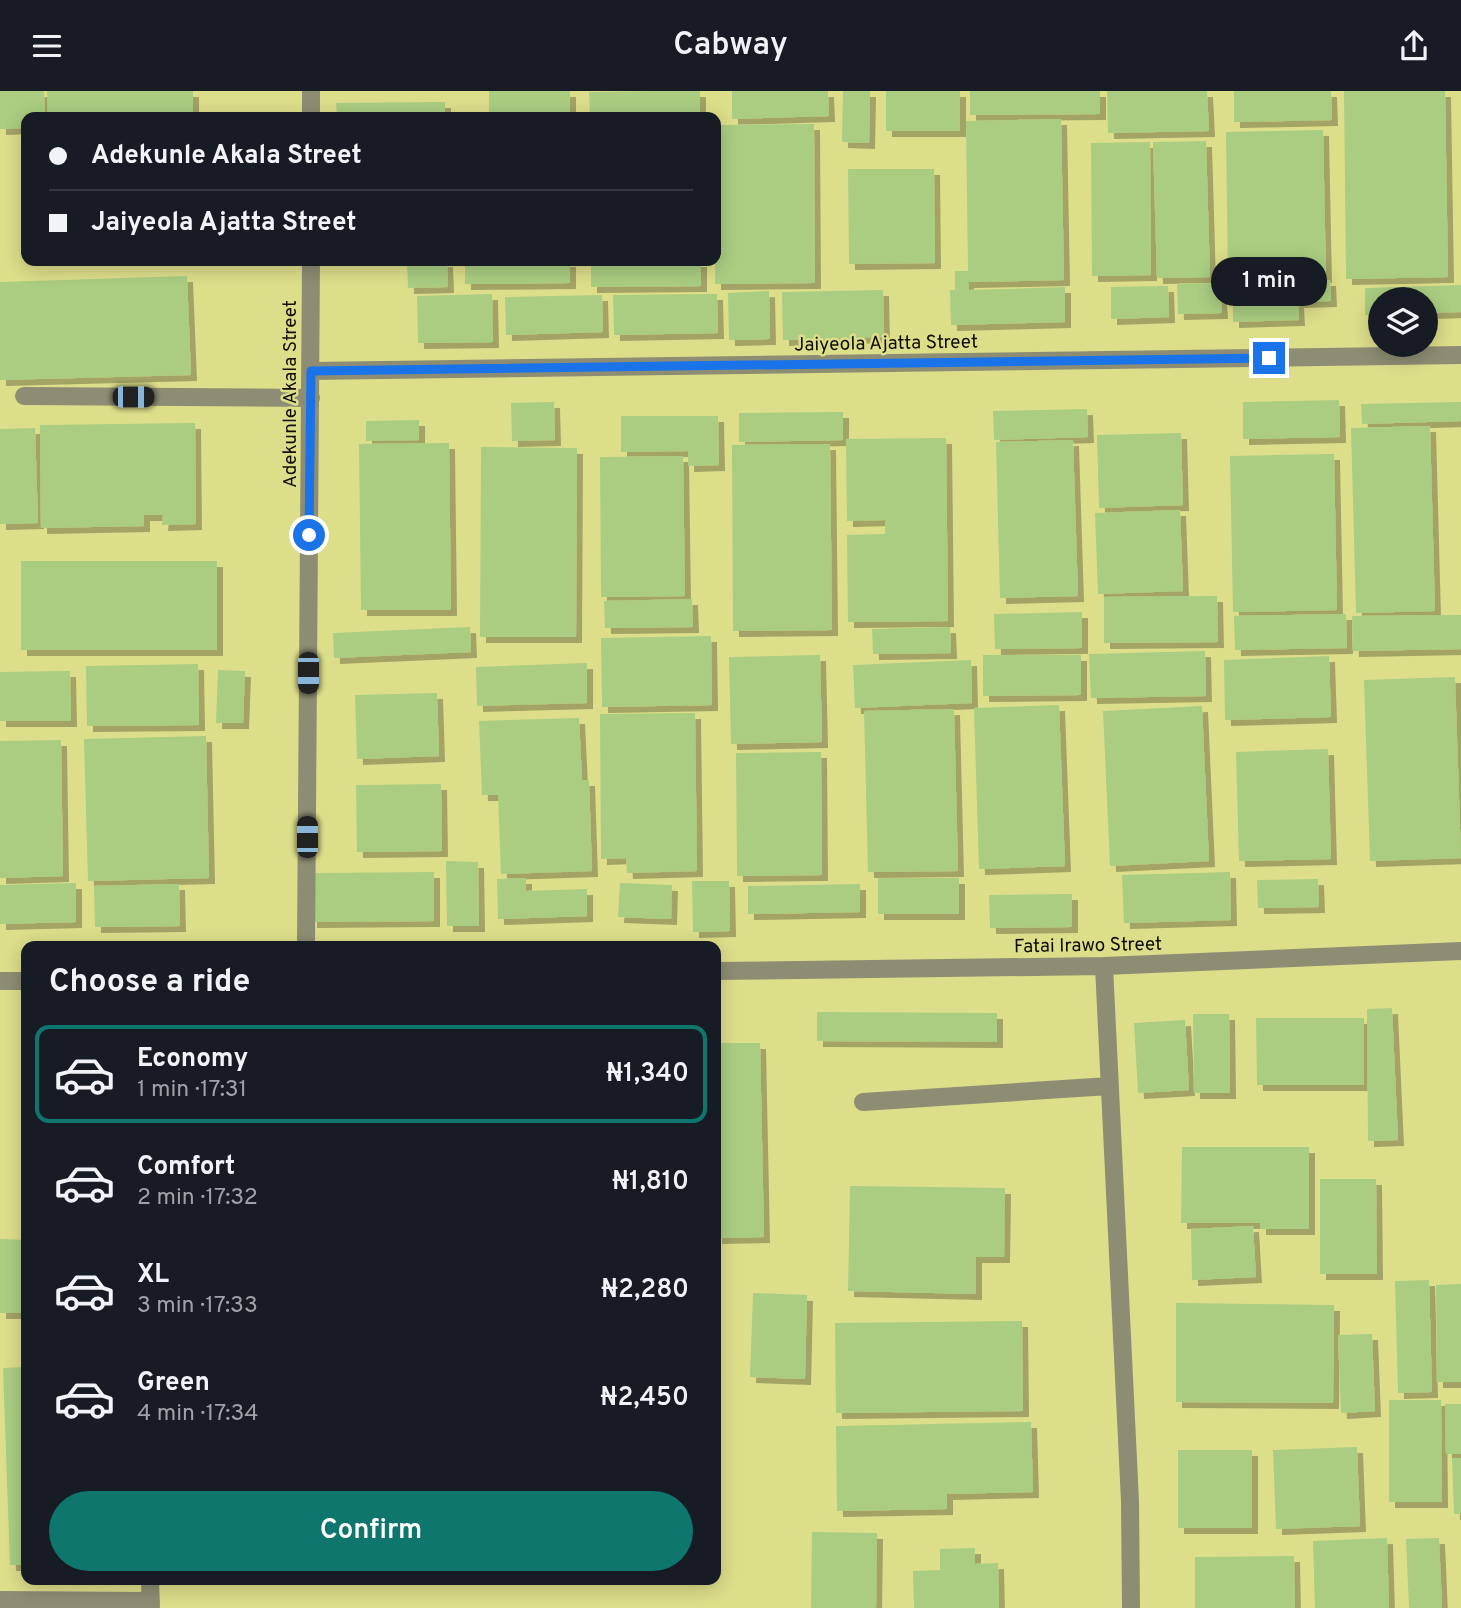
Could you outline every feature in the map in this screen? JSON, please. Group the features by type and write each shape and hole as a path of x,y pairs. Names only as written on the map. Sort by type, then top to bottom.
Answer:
{"street":[{"path":"311,91 311,112"},
{"name":"Adekunle Akala Street","path":"306,941 311,266"},
{"name":"Jaiyeola Ajatta Street","path":"311,371 1461,355"},
{"path":"24,396 311,398"},
{"name":"Fatai Irawo Street","path":"721,971 1104,966 1461,951"},
{"path":"1104,966 1130,1501 1131,1608"},
{"path":"0,981 21,981"},
{"path":"863,1102 1109,1086"},
{"path":"0,1600 151,1605 150,1585"}],"building":[{"path":"0,91 44,91 45,112 21,112 21,128 0,129"},
{"path":"47,91 193,91 193,112 48,112"},
{"path":"489,91 570,91 570,112 489,112"},
{"path":"700,91 700,112 590,112 589,92"},
{"path":"732,91 828,91 829,116 732,119"},
{"path":"843,91 870,91 869,143 842,142"},
{"path":"886,91 960,91 960,131 886,131"},
{"path":"970,91 1100,91 1100,114 970,115"},
{"path":"1107,91 1207,91 1209,131 1108,133"},
{"path":"1234,91 1331,91 1332,120 1234,122"},
{"path":"1344,91 1445,91 1448,277 1346,279"},
{"path":"445,102 445,112 337,112 336,103"},
{"path":"1061,119 1064,280 968,282 969,290 1065,287 1065,322 951,325 950,290 955,290 955,271 968,271 966,121"},
{"path":"814,124 815,283 715,284 715,266 721,266 721,125"},
{"path":"1323,130 1326,277 1228,279 1226,132"},
{"path":"1206,141 1210,277 1157,278 1153,142"},
{"path":"1150,142 1151,275 1092,276 1091,143"},
{"path":"848,169 934,169 935,263 849,264"},
{"path":"407,266 447,266 448,287 408,288"},
{"path":"465,266 570,266 570,283 465,284"},
{"path":"591,266 701,266 701,286 591,287"},
{"path":"187,276 191,375 0,380 0,282"},
{"path":"1330,280 1331,301 1298,302 1299,320 1233,322 1233,300 1243,299 1242,282"},
{"path":"1220,283 1222,313 1178,314 1177,284"},
{"path":"1461,285 1461,312 1438,313 1438,287 1397,287"},
{"path":"1168,286 1169,317 1111,319 1111,287"},
{"path":"1365,288 1368,288 1368,315 1365,315"},
{"path":"883,290 884,337 783,340 782,292"},
{"path":"769,291 770,339 729,340 728,293"},
{"path":"492,294 493,342 418,343 417,296"},
{"path":"717,294 718,333 614,335 613,295"},
{"path":"602,295 603,332 506,335 505,297"},
{"path":"1339,400 1340,437 1243,439 1243,402"},
{"path":"554,402 555,440 512,441 511,403"},
{"path":"1461,402 1461,421 1362,424 1361,404"},
{"path":"1087,409 1088,437 994,440 993,411"},
{"path":"843,412 843,440 739,442 739,413"},
{"path":"621,416 718,416 719,465 688,466 688,451 621,452"},
{"path":"419,420 419,440 366,441 366,421"},
{"path":"195,423 196,524 162,525 163,515 144,515 144,526 41,528 40,425"},
{"path":"1430,426 1435,611 1356,613 1351,428"},
{"path":"35,428 38,523 0,524 0,429"},
{"path":"1181,433 1183,505 1099,508 1097,435"},
{"path":"946,438 948,621 848,622 847,535 885,534 885,520 847,521 846,439"},
{"path":"1073,440 1078,596 1000,598 996,442"},
{"path":"449,443 451,610 361,610 359,444"},
{"path":"830,444 832,630 733,631 732,445"},
{"path":"481,447 577,448 576,637 480,637"},
{"path":"1334,454 1337,610 1233,612 1230,456"},
{"path":"683,456 685,596 601,597 600,457"},
{"path":"1180,510 1183,591 1098,594 1095,513"},
{"path":"21,561 217,561 217,650 21,650"},
{"path":"1217,596 1218,642 1104,643 1104,597"},
{"path":"692,599 693,627 605,628 604,601"},
{"path":"1082,612 1082,648 995,649 994,614"},
{"path":"1346,614 1347,648 1235,650 1234,616"},
{"path":"1461,615 1461,649 1353,651 1352,616"},
{"path":"470,627 471,652 334,658 333,633"},
{"path":"950,627 951,653 873,654 872,629"},
{"path":"711,636 712,705 602,707 601,638"},
{"path":"1205,651 1206,696 1091,698 1089,654"},
{"path":"820,655 822,742 731,744 729,657"},
{"path":"983,655 1081,655 1081,695 983,696"},
{"path":"1329,656 1331,717 1225,720 1224,660"},
{"path":"971,660 972,703 855,708 853,665"},
{"path":"587,663 587,703 477,706 476,667"},
{"path":"198,664 199,725 87,726 86,666"},
{"path":"218,670 245,671 243,723 216,723"},
{"path":"70,671 71,721 0,721 0,672"},
{"path":"1455,677 1461,858 1370,861 1364,680"},
{"path":"437,693 439,756 357,759 355,695"},
{"path":"1059,705 1065,866 979,869 974,708"},
{"path":"1202,706 1209,861 1110,866 1103,711"},
{"path":"954,709 958,871 868,872 864,711"},
{"path":"695,713 697,871 627,873 626,858 601,859 600,714"},
{"path":"579,718 582,780 589,780 592,871 501,874 498,795 482,795 479,721"},
{"path":"206,736 209,878 88,881 84,739"},
{"path":"61,740 63,876 0,878 0,741"},
{"path":"1328,749 1331,859 1239,861 1236,752"},
{"path":"821,752 822,875 737,876 736,753"},
{"path":"441,784 442,851 357,852 356,785"},
{"path":"446,861 478,862 479,926 447,926"},
{"path":"434,872 434,921 311,922 311,873"},
{"path":"1230,872 1231,920 1124,923 1122,875"},
{"path":"526,878 526,891 587,889 587,916 498,919 497,879"},
{"path":"878,878 959,878 959,914 878,914"},
{"path":"1318,879 1319,907 1258,908 1257,880"},
{"path":"692,881 729,881 730,931 693,932"},
{"path":"76,883 76,922 0,924 0,885"},
{"path":"620,883 672,885 671,919 618,917"},
{"path":"179,884 180,926 95,927 94,886"},
{"path":"860,884 860,912 748,914 748,886"},
{"path":"1072,894 1072,927 990,928 989,895"},
{"path":"1392,1008 1398,1140 1368,1141 1367,1009"},
{"path":"817,1012 997,1013 997,1042 817,1041"},
{"path":"1193,1014 1229,1014 1230,1093 1194,1093"},
{"path":"1256,1018 1364,1018 1364,1085 1257,1085"},
{"path":"1185,1020 1189,1090 1138,1093 1134,1023"},
{"path":"721,1043 760,1043 764,1237 721,1238"},
{"path":"1182,1147 1309,1147 1309,1229 1260,1229 1260,1223 1181,1223"},
{"path":"1320,1179 1376,1179 1377,1274 1320,1274"},
{"path":"850,1186 1005,1188 1004,1257 976,1257 976,1294 848,1291"},
{"path":"1253,1226 1256,1277 1192,1280 1191,1229"},
{"path":"0,1239 21,1240 21,1313 0,1313"},
{"path":"1429,1280 1432,1392 1398,1393 1395,1281"},
{"path":"1461,1284 1461,1382 1437,1382 1436,1285"},
{"path":"753,1293 807,1295 805,1379 750,1377"},
{"path":"1176,1303 1334,1305 1333,1403 1176,1402"},
{"path":"1022,1321 1023,1411 836,1413 835,1323"},
{"path":"1372,1334 1375,1411 1341,1413 1338,1335"},
{"path":"21,1367 21,1565 10,1565 3,1368"},
{"path":"1389,1400 1441,1400 1442,1502 1389,1502"},
{"path":"1445,1404 1461,1404 1461,1454 1446,1454"},
{"path":"1031,1422 1033,1492 947,1494 947,1509 837,1511 836,1426"},
{"path":"1357,1447 1360,1526 1276,1529 1273,1450"},
{"path":"1178,1450 1252,1450 1252,1528 1178,1528"},
{"path":"1452,1458 1461,1458 1461,1514 1454,1514"},
{"path":"812,1532 877,1533 876,1608 811,1608"},
{"path":"1387,1538 1389,1608 1315,1608 1313,1541"},
{"path":"1439,1538 1442,1608 1409,1608 1406,1539"},
{"path":"975,1548 975,1564 998,1563 999,1608 914,1608 913,1571 940,1570 940,1549"},
{"path":"1294,1556 1295,1608 1195,1608 1195,1557"}],"route":[{"path":"309,535 311,371 1269,358"}]}
